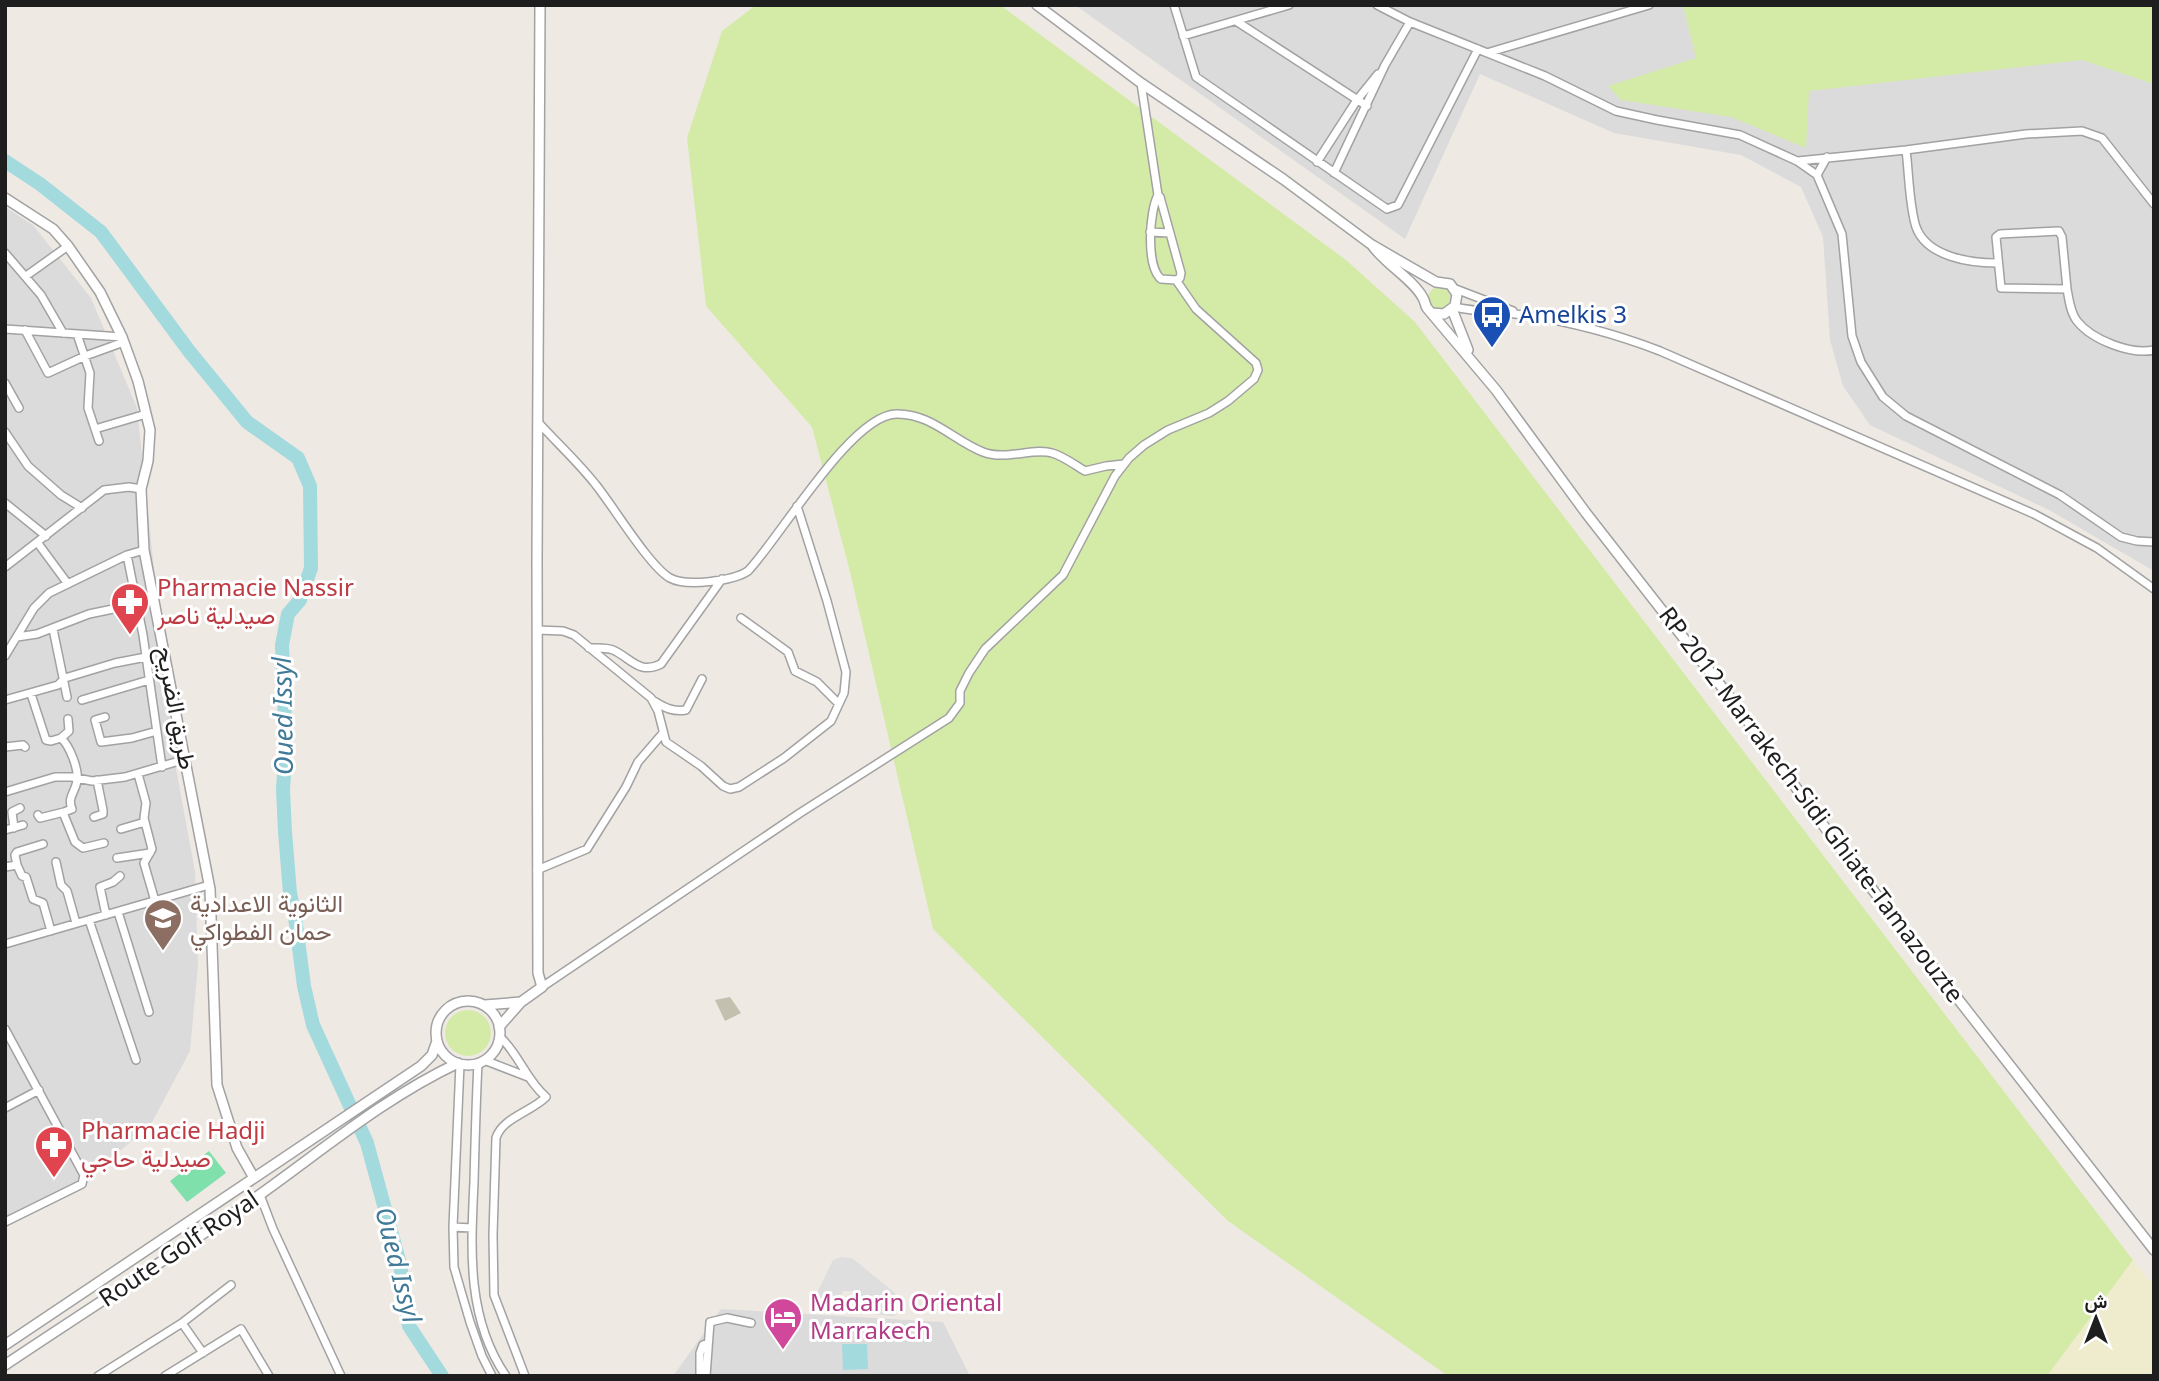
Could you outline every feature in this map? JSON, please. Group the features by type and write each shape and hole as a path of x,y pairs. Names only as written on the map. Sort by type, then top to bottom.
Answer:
{"street":[{"path":"540,5 537,870 538,973 542,988"},
{"path":"1037,5 1141,83 1283,179 1372,245 1436,282 1446,282 1454,288 1523,315"},
{"path":"1174,5 1196,77 1387,209 1398,205 1478,49"},
{"path":"1183,36 1289,5"},
{"path":"1377,5 1390,9 1410,22 1545,76 1616,111 1740,135 1797,161 1817,175 1844,241 1850,326 1855,348 1867,375 1883,397 1906,416 2060,495 2121,537 2154,542"},
{"path":"1615,5 1618,16"},
{"path":"1490,52 1649,5"},
{"path":"1236,21 1367,106"},
{"path":"1334,173 1385,65 1410,22"},
{"path":"1317,162 1357,100 1385,65"},
{"path":"1141,83 1158,195 1181,273 1176,280 1164,280 1157,276 1150,232 1158,195"},
{"path":"1797,161 2076,130 2102,138 2154,204"},
{"path":"1906,150 1915,222 1920,234 1935,248 1959,260 1997,263"},
{"path":"1817,175 1827,157"},
{"name":"طريق الضريح","path":"5,198 53,229 68,246 100,292 123,339 138,381 150,442 141,489 144,550 209,885 217,1085 237,1148 254,1178"},
{"path":"2067,289 2002,288 1997,263 1998,235 2059,230 2072,313 2084,328 2126,350 2154,350"},
{"path":"1150,232 1170,233"},
{"path":"1372,245 1423,299 1425,306 1432,313 1443,315 1453,308 1457,298 1454,288"},
{"path":"26,276 68,246"},
{"path":"5,253 26,276 54,315 63,333"},
{"path":"506,1376 495,1357 476,1303 472,1275 475,1139 481,1062 495,1051 500,1032 521,1002 800,813 949,718 960,703 960,691 968,673 985,649 1063,575 1115,476 1124,464 1144,445 1168,430 1209,413 1254,379 1258,370 1256,363 1196,309 1176,280"},
{"path":"1423,299 1427,288 1436,282"},
{"path":"1453,308 1523,315 1593,329 1635,341 2034,514 2087,543 2154,589"},
{"name":"RP 2012 Marrakech-Sidi Ghiate-Tamazouzte","path":"1453,308 1471,358"},
{"name":"RP 2012 Marrakech-Sidi Ghiate-Tamazouzte","path":"1432,313 1471,358 1586,513 1739,709 1837,845 2154,1250"},
{"path":"5,329 123,339"},
{"path":"25,330 45,372 123,339"},
{"path":"77,334 91,380 88,408 99,441"},
{"path":"5,383 19,408"},
{"path":"95,429 146,414"},
{"path":"538,422 595,483 660,572 685,583 740,576 748,571 797,506 855,438 877,422 897,414 941,426 982,452 997,456 1051,452 1085,471 1124,464"},
{"path":"5,432 28,466 61,495 82,508"},
{"path":"5,567 109,488 141,489"},
{"path":"5,503 46,536"},
{"path":"651,698 658,712 666,742 730,789 739,787 831,720 844,693 846,672 797,506"},
{"path":"37,542 68,584"},
{"path":"5,656 8,644 17,637 40,600 49,593 127,555 144,550"},
{"path":"127,555 146,657 162,767"},
{"path":"589,648 611,649 638,667 654,668 661,664 722,579"},
{"path":"17,637 63,626 65,622 89,614 137,604"},
{"path":"741,618 788,652 795,671 817,682 839,704"},
{"path":"53,629 67,697"},
{"path":"537,630 568,632 665,709 686,710 702,679"},
{"path":"5,700 58,685 65,678 146,657"},
{"path":"82,700 149,680"},
{"path":"31,694 46,740 61,738 69,730 68,719"},
{"path":"85,722 105,717"},
{"path":"95,720 102,742 157,732"},
{"path":"537,870 587,849 638,762 663,733"},
{"path":"38,815 43,818 72,809 70,797 78,778 65,741 61,738"},
{"path":"5,747 25,747"},
{"path":"5,792 55,777 97,780 138,774 186,759"},
{"path":"138,774 146,803 145,822 152,849 144,863 155,901"},
{"path":"94,817 103,814 97,780"},
{"path":"20,808 12,812 9,829 23,825"},
{"path":"64,812 76,843 83,848 104,843"},
{"path":"121,829 145,822"},
{"path":"43,844 15,855 33,899 43,903 51,931"},
{"path":"117,859 150,853"},
{"path":"56,862 61,885 67,891 76,923"},
{"path":"5,867 17,865"},
{"path":"106,915 100,887 120,876"},
{"path":"5,944 209,885"},
{"path":"118,912 149,1012"},
{"path":"89,920 136,1060"},
{"path":"521,1002 484,1005 466,1001 448,1007 437,1023 437,1041 444,1055 459,1064 481,1062 528,1077"},
{"path":"484,1005 496,1018 500,1032 528,1077 547,1097 533,1109 503,1124 496,1138 494,1295 526,1376"},
{"path":"5,1222 82,1184 84,1179 6,1030"},
{"name":"Route Golf Royal","path":"5,1345 426,1062 435,1050 437,1041"},
{"path":"459,1064 453,1251 463,1302 492,1376"},
{"name":"Route Golf Royal","path":"5,1365 260,1195 382,1106 418,1083 459,1064"},
{"path":"5,1108 39,1090"},
{"path":"457,1138 475,1139"},
{"path":"260,1195 341,1376"},
{"path":"453,1227 472,1228"},
{"path":"453,1251 472,1251"},
{"path":"98,1376 182,1323 230,1285"},
{"path":"706,1376 710,1322 727,1318 751,1323"},
{"path":"182,1323 203,1353"},
{"path":"165,1376 241,1329 270,1376"},
{"path":"700,1376 700,1353 703,1345 708,1343"}],"shaded area":[{"path":"1075,5 2154,5 2154,571 2049,510 1870,425 1843,386 1830,340 1823,237 1801,187 1741,155 1614,133 1480,74 1405,239"},
{"path":"5,207 33,225 91,298 137,408 174,758 195,871 198,965 190,1051 150,1126 92,1174 5,1218"},
{"path":"730,997 741,1013 725,1021 715,1000"},
{"path":"841,1257 852,1258 895,1293 895,1316 870,1314 870,1303 856,1291 843,1291 835,1307 815,1297 833,1260"},
{"path":"2133,1260 2154,1286 2154,1376 2047,1376"},
{"path":"721,1309 943,1322 970,1376 673,1376"}],"green space":[{"path":"756,5 1000,5 1346,260 1415,322 2133,1260 2047,1376 1448,1376 1228,1221 933,929 850,572 812,427 706,306 687,138 722,31"},
{"path":"1683,5 2154,5 2154,84 2082,60 1809,91 1806,148 1731,117 1621,100 1608,86 1696,58"},
{"path":"1439,287 1447,290 1450,298 1447,306 1439,309 1431,306 1428,298 1431,290"},
{"path":"468,1010 484,1017 491,1033 484,1049 468,1056 452,1049 445,1033 452,1017"},
{"path":"209,1151 226,1173 187,1202 170,1181"}],"water":[{"path":"842,1344 867,1344 868,1369 843,1370"}],"waterway":[{"name":"Oued Issyl","path":"5,161 40,184 101,232 189,351 247,422 298,458 310,486 311,568 300,600 288,614 282,645 286,746 283,789 290,893 304,986 313,1025 367,1143 400,1264 409,1326 442,1376"}],"place":[{"name":"Amelkis 3","path":"1492,349"},
{"name":"Pharmacie Nassir صيدلية ناصر","path":"130,636"},
{"name":"الثانوية الاعدادية حمان الفطواكي","path":"163,952"},
{"name":"Pharmacie Hadji صيدلية حاجي","path":"54,1179"},
{"name":"Madarin Oriental Marrakech","path":"783,1351"}]}
